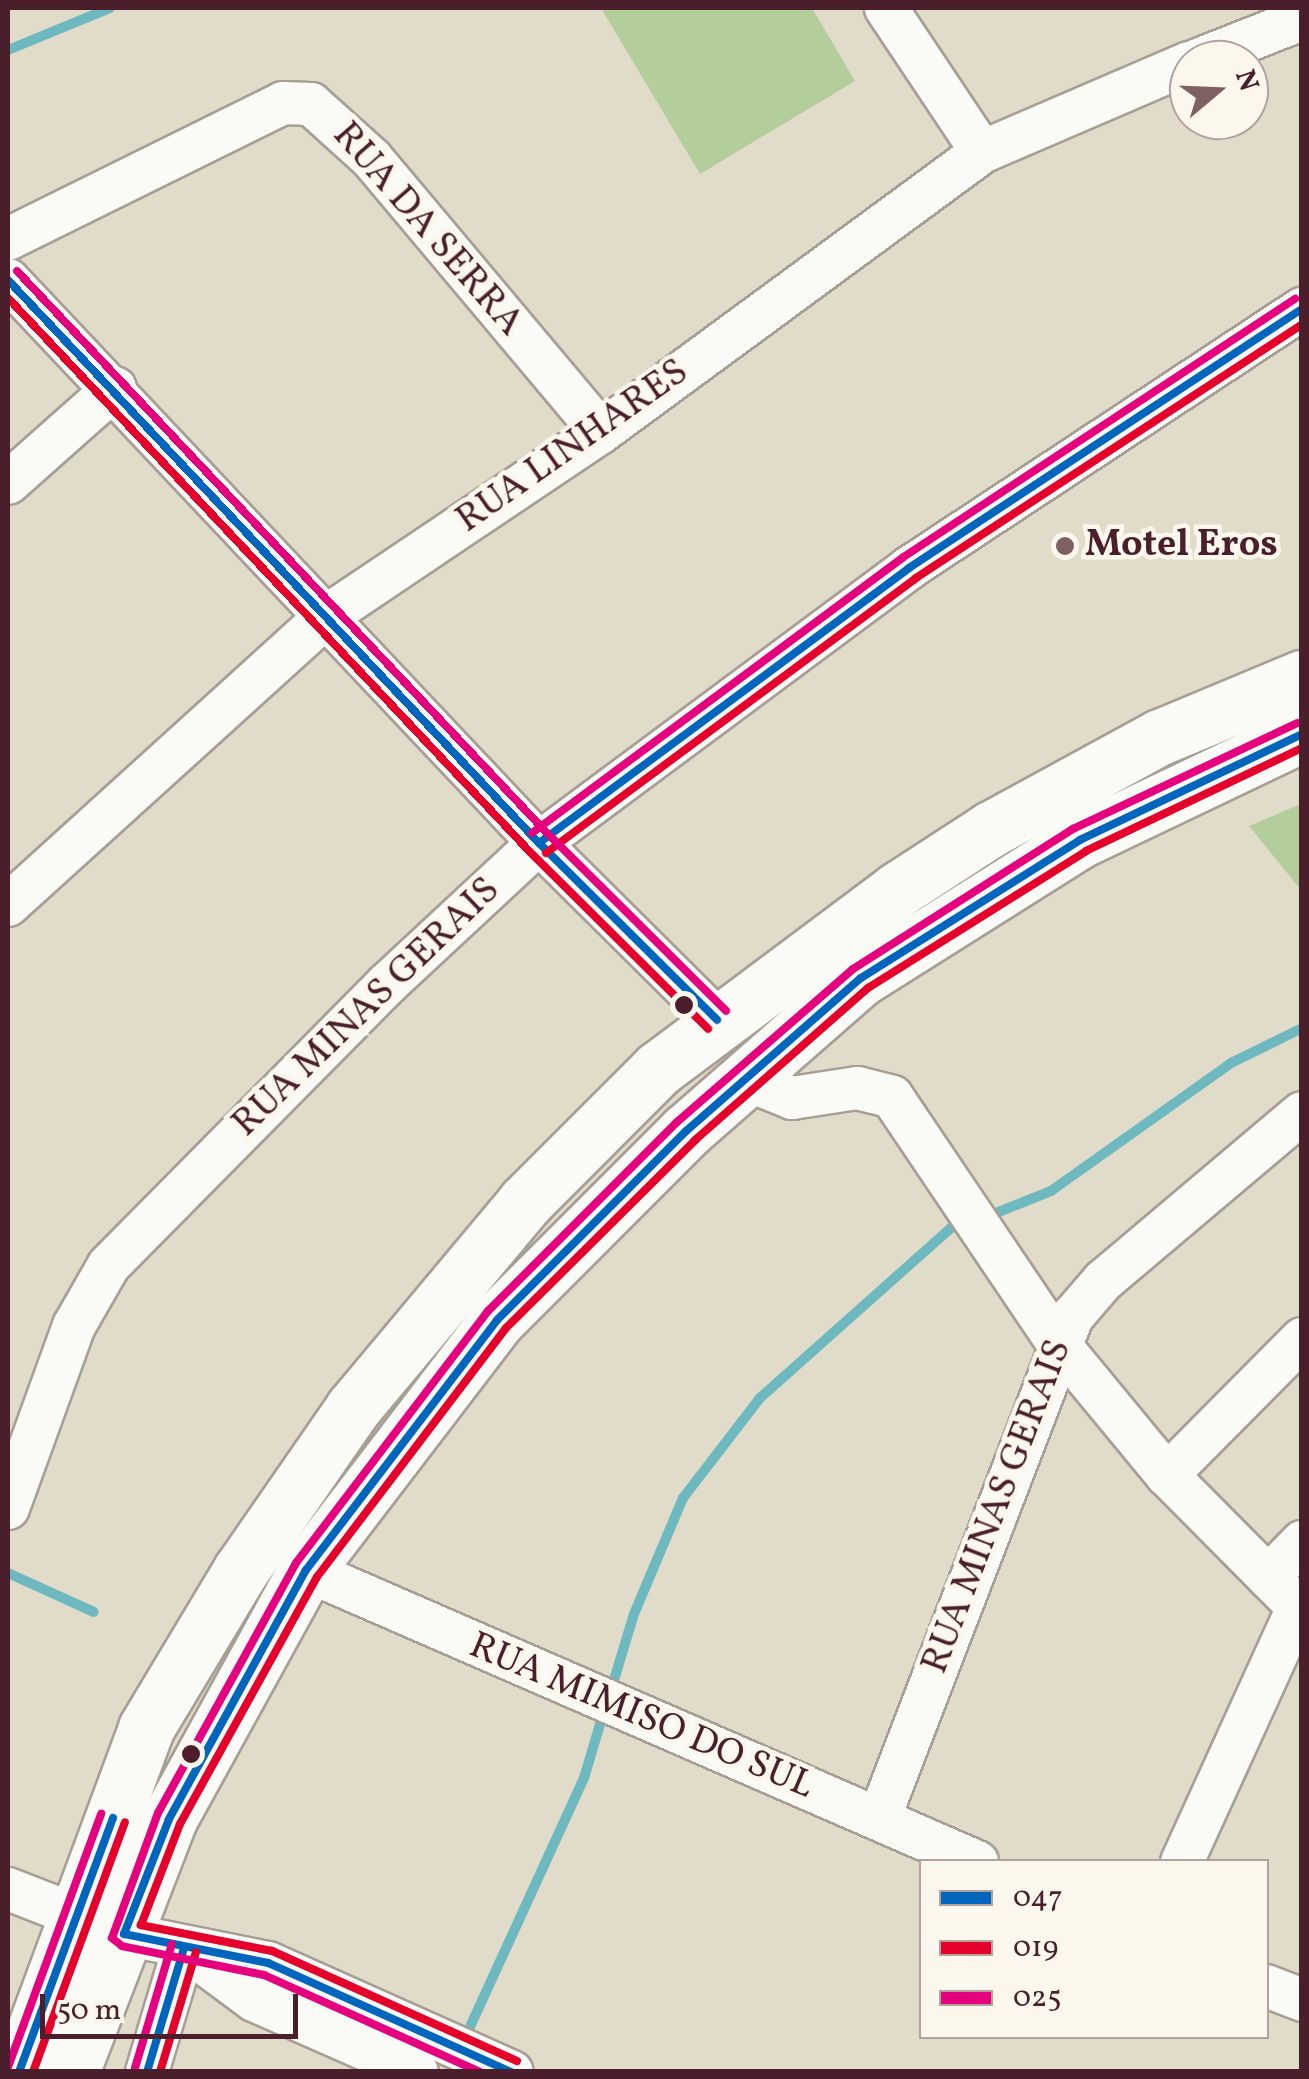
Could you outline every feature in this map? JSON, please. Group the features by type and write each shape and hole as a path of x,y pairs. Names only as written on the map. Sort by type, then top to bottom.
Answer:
{"main road":[{"path":"71,2072 146,1728 319,1456 524,1202 717,1020 991,829 1160,737 1302,678"},
{"path":"18,2072 100,1927 170,1819 306,1570 497,1320 744,1079 861,978 955,914 1080,840 1302,734"}],"street":[{"path":"886,8 982,152"},
{"path":"1249,40 1302,19"},
{"name":"RUA LINHARES","path":"8,905 324,618 601,432 982,152 1169,73"},
{"name":"RUA DA SERRA","path":"8,238 283,103 311,104 372,159 601,432"},
{"path":"8,280 115,388 324,618 717,1020"},
{"name":"RUA MINAS GERAIS","path":"8,1508 74,1326 109,1265 386,985 540,843 910,568 1302,309"},
{"path":"8,483 115,388"},
{"path":"744,1079 792,1098 857,1088 892,1098 1058,1343 1166,1475 1300,1609 1183,1859"},
{"name":"RUA MINAS GERAIS","path":"880,1816 1058,1343 1104,1281 1302,1113"},
{"path":"1166,1475 1302,1339"},
{"path":"1268,1577 1302,1542"},
{"name":"RUA MIMISO DO SUL","path":"306,1570 467,1645 880,1816 971,1859"},
{"path":"8,1890 100,1927 268,1963 512,2072"},
{"path":"147,2072 184,1948"},
{"path":"184,1948 254,2000 418,2072"},
{"path":"1269,1987 1302,2000"}],"green space":[{"path":"601,8 812,8 855,81 700,174"},
{"path":"1301,804 1301,890 1249,826"}],"waterway":[{"path":"8,50 110,8"},
{"path":"986,1217 1051,1191 1231,1063 1302,1028"},
{"path":"611,1690 634,1614 683,1498 760,1398 951,1228 966,1223"},
{"path":"8,1573 94,1612"},
{"path":"464,2040 584,1778 604,1711"}],"transit line":[{"name":"025","path":"17,271 548,834 726,1011"},
{"name":"047","path":"8,280 539,843 717,1020"},
{"name":"019","path":"8,298 530,852 708,1029"},
{"name":"025","path":"532,833 902,558 1295,299"},
{"name":"047","path":"539,843 909,568 1302,309"},
{"name":"019","path":"546,853 916,578 1302,324"},
{"name":"025","path":"480,2072 264,1975 122,1946 112,1938 158,1813 296,1563 488,1311 677,1122 853,969 1073,829 1297,723"},
{"name":"047","path":"511,2072 268,1963 124,1934 169,1819 306,1570 497,1320 686,1131 861,978 1080,840 1302,734"},
{"name":"019","path":"517,2061 272,1951 141,1925 180,1824 317,1577 506,1328 695,1140 868,988 1086,851 1302,748"},
{"name":"025","path":"8,2067 101,1814"},
{"name":"047","path":"19,2072 113,1818"},
{"name":"019","path":"33,2072 125,1822"},
{"name":"025","path":"135,2068 172,1944"},
{"name":"047","path":"147,2072 184,1948"},
{"name":"019","path":"160,2072 196,1952"}],"place":[{"name":"Motel Eros","path":"1065,546"}]}
